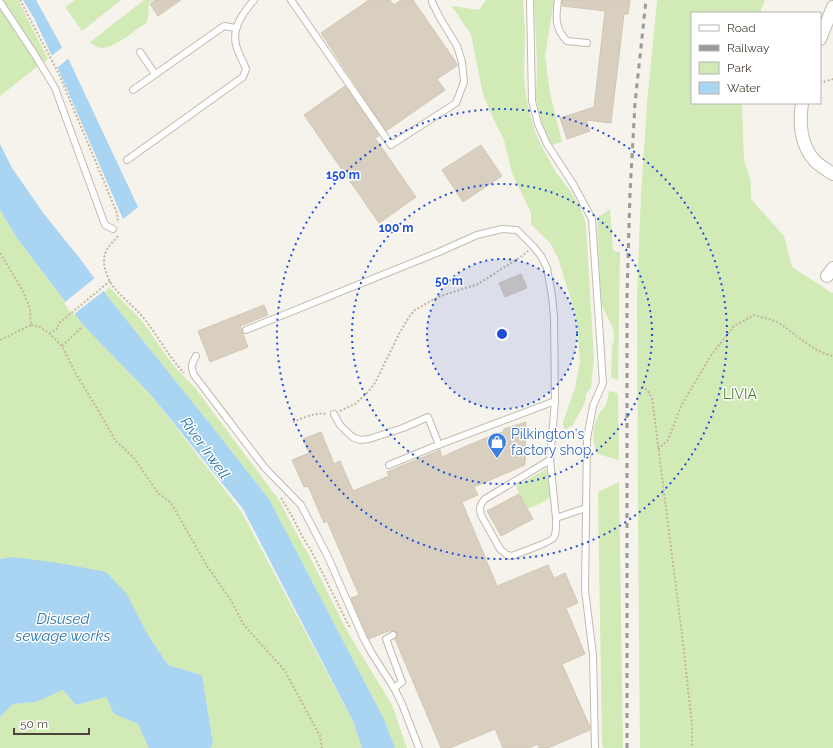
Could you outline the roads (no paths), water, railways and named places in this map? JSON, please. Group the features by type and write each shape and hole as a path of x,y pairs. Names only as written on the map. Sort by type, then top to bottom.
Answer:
{"street":[{"path":"821,37 833,7"},
{"path":"802,104 802,137 807,150 816,161 833,174"}],"lane":[{"path":"127,160 243,77 246,69 236,44 236,28 242,14 254,0"},
{"path":"291,0 391,145 456,103 464,82 462,62 457,46 440,18 432,0"},
{"path":"530,0 532,101 538,124 547,144 573,184 592,219 603,384 593,406 587,439 585,590 593,655 595,748"},
{"path":"558,0 556,18 558,30 561,35 567,41 587,43"},
{"path":"0,2 55,88 105,225 114,229"},
{"path":"133,90 224,26 236,28"},
{"path":"140,52 155,74"},
{"path":"246,330 439,252 477,235 502,229 517,230 534,246 541,256 547,268 552,296 554,317 555,401 550,460 556,518 554,537 552,539 512,556 507,555 500,549 481,515 480,505 485,499 550,460"},
{"path":"196,356 191,369 194,375 265,468 300,505 328,557 363,637 402,704 418,748"},
{"path":"389,465 555,401"},
{"path":"334,414 346,432 354,438 361,440 370,439 428,417 439,445"},
{"path":"556,518 586,508"},
{"path":"393,636 386,638 402,682 394,688"}],"water":[{"path":"23,0 36,0 68,58 138,207 123,219 60,73 34,18"},
{"name":"River Irwell","path":"0,144 12,168 44,214 269,499 384,719 395,748 362,748 353,721 243,509 151,395 83,325 17,238 0,210"},
{"name":"Disused sewage works","path":"13,557 59,563 106,572 126,593 148,635 168,665 202,675 213,743 210,748 149,748 138,724 114,714 106,697 76,705 63,690 36,702 13,704 0,717 0,559"}],"railway":[{"path":"627,748 627,295 630,193 635,103 646,0"}],"place":[{"name":"Pilkington's factory shop","path":"497,459"}],"park label":[{"name":"LIVIA","path":"740,394"}]}
